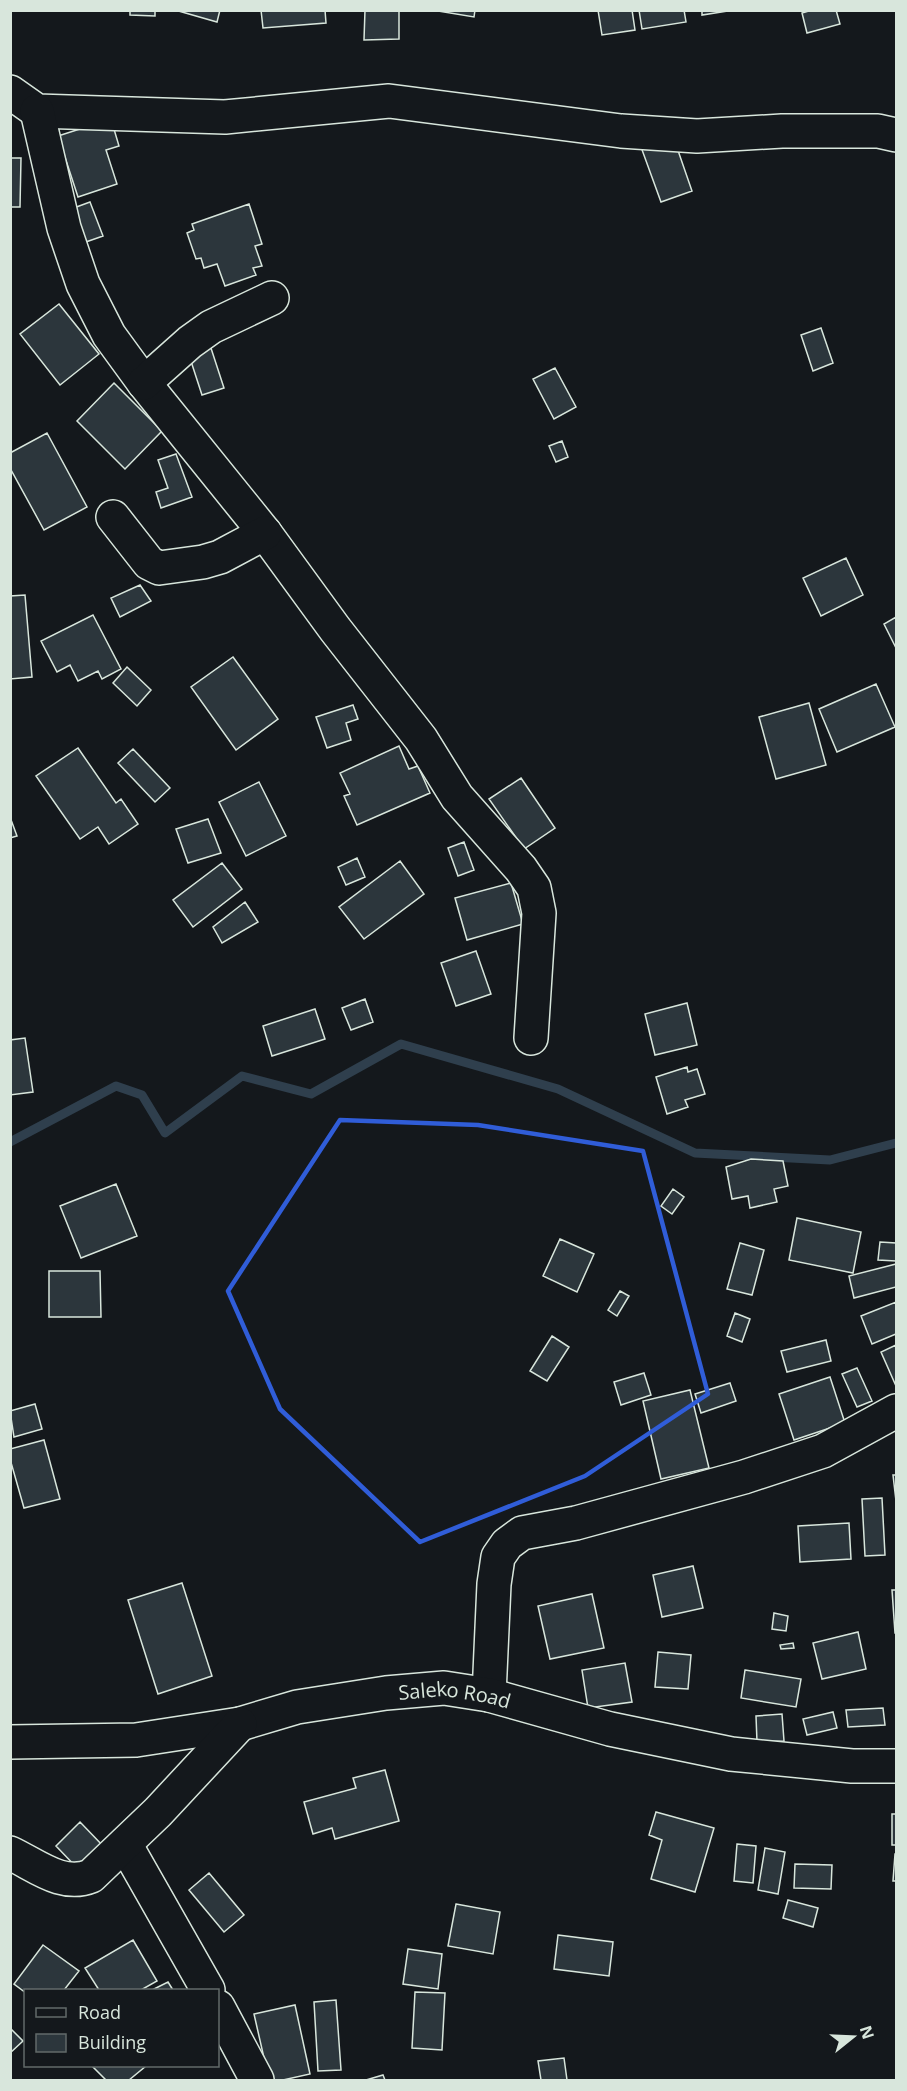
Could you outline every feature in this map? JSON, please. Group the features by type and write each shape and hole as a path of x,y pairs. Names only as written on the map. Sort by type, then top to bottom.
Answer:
{"street":[{"path":"10,92 37,111 225,117 389,102 621,132 697,136 782,131 878,131 897,135"},
{"path":"37,111 56,198 83,284 110,335 144,383 266,533 334,629 422,739 457,797 521,869 534,888 539,913 531,1038"},
{"path":"144,383 190,342 211,327 272,298"},
{"path":"113,517 150,563 159,568 203,562 220,557 266,533"},
{"path":"489,1695 498,1557 507,1544 522,1533 598,1516 744,1477 823,1451 897,1411"},
{"name":"Saleko Road","path":"10,1742 136,1740 240,1724 297,1707 386,1693 444,1688 489,1695 610,1729 731,1754 852,1766 897,1766"},
{"path":"10,1853 59,1878 80,1880 91,1876 125,1844 240,1724"},
{"path":"125,1844 207,1989"},
{"path":"219,2009 257,2080"}],"highlighted area":[{"path":"340,1120 478,1125 643,1151 708,1394 585,1476 420,1542 280,1409 228,1291"}],"building":[{"path":"130,10 155,10 155,16 130,15"},
{"path":"175,10 220,10 217,22"},
{"path":"261,10 325,10 326,23 263,28"},
{"path":"365,10 399,10 399,39 364,40"},
{"path":"432,10 475,10 474,17"},
{"path":"598,10 632,10 635,30 602,35"},
{"path":"639,10 684,10 686,22 642,29"},
{"path":"702,10 734,10 702,15"},
{"path":"812,10 836,10 840,24 807,33 802,13"},
{"path":"111,119 119,146 106,150 117,184 78,197 58,136"},
{"path":"673,136 692,191 661,202 641,147"},
{"path":"10,158 21,158 20,207 10,207"},
{"path":"90,202 103,236 83,243 71,209"},
{"path":"249,204 262,244 255,246 262,266 253,268 256,275 225,286 217,264 204,268 201,258 196,259 187,233 194,230 192,224"},
{"path":"59,304 99,354 60,385 20,334"},
{"path":"821,328 833,363 813,371 801,335"},
{"path":"209,342 224,388 202,395 187,349"},
{"path":"555,368 576,407 554,419 533,379"},
{"path":"114,383 162,431 125,469 77,421"},
{"path":"47,433 87,507 44,530 10,468 10,453"},
{"path":"562,441 568,457 556,462 549,446"},
{"path":"176,454 192,497 161,508 156,492 168,488 158,460"},
{"path":"846,558 863,595 821,616 803,578"},
{"path":"140,585 151,601 120,617 111,598"},
{"path":"25,595 32,677 10,679 10,596"},
{"path":"93,615 121,669 102,679 98,671 78,681 70,665 57,672 41,641"},
{"path":"896,617 896,648 884,624"},
{"path":"233,657 278,719 236,750 191,687"},
{"path":"127,667 151,690 137,706 113,683"},
{"path":"876,684 895,727 837,752 819,709"},
{"path":"809,703 826,765 776,779 759,717"},
{"path":"353,705 358,719 346,723 351,740 327,748 316,717"},
{"path":"399,746 409,769 418,766 430,793 357,825 344,796 350,794 340,773"},
{"path":"78,748 116,803 121,799 138,824 109,844 98,827 80,839 36,776"},
{"path":"133,749 170,788 155,802 118,763"},
{"path":"521,778 555,828 524,849 489,799"},
{"path":"259,782 286,836 246,856 219,802"},
{"path":"10,817 17,836 10,838"},
{"path":"208,819 221,853 188,863 176,829"},
{"path":"464,842 474,870 458,876 448,848"},
{"path":"357,858 365,877 346,885 338,867"},
{"path":"400,861 424,894 364,939 339,907"},
{"path":"222,863 242,889 193,927 173,900"},
{"path":"511,883 523,924 467,940 455,898"},
{"path":"245,902 258,922 222,943 213,927"},
{"path":"476,951 491,994 456,1006 441,963"},
{"path":"365,999 373,1022 351,1030 342,1008"},
{"path":"687,1003 697,1045 655,1055 645,1014"},
{"path":"315,1009 325,1039 272,1056 263,1026"},
{"path":"25,1038 33,1092 10,1095 10,1040"},
{"path":"687,1067 688,1072 697,1069 705,1094 685,1100 688,1107 667,1114 656,1077"},
{"path":"751,1159 783,1161 788,1186 774,1189 777,1202 750,1208 748,1196 732,1199 726,1167"},
{"path":"116,1184 137,1236 81,1258 60,1206"},
{"path":"673,1189 684,1197 672,1214 661,1206"},
{"path":"797,1218 861,1232 853,1273 789,1260"},
{"path":"560,1239 594,1254 577,1292 543,1276"},
{"path":"880,1242 896,1243 896,1261 878,1260"},
{"path":"740,1243 764,1250 752,1295 727,1289"},
{"path":"896,1264 896,1287 854,1298 849,1276"},
{"path":"49,1271 100,1271 101,1317 49,1317"},
{"path":"620,1291 629,1296 617,1316 608,1310"},
{"path":"896,1302 896,1334 872,1344 861,1316"},
{"path":"735,1313 750,1319 742,1342 727,1336"},
{"path":"552,1336 569,1347 547,1381 530,1371"},
{"path":"826,1340 831,1361 787,1372 781,1351"},
{"path":"896,1345 896,1386 881,1352"},
{"path":"857,1368 872,1401 857,1407 842,1374"},
{"path":"644,1373 651,1395 621,1405 614,1382"},
{"path":"830,1377 845,1423 794,1440 779,1394"},
{"path":"730,1383 736,1401 701,1413 695,1394"},
{"path":"690,1390 709,1468 661,1479 643,1401"},
{"path":"35,1404 42,1429 14,1437 10,1411"},
{"path":"44,1440 60,1499 24,1508 10,1459 10,1449"},
{"path":"893,1475 896,1475 896,1501"},
{"path":"882,1498 885,1555 865,1556 862,1499"},
{"path":"849,1523 851,1559 800,1562 798,1526"},
{"path":"693,1566 703,1608 662,1617 653,1575"},
{"path":"182,1583 212,1676 158,1694 128,1600"},
{"path":"892,1590 896,1590 896,1633 895,1633"},
{"path":"592,1594 604,1648 550,1659 538,1606"},
{"path":"774,1613 788,1616 786,1631 772,1629"},
{"path":"858,1632 866,1669 822,1679 813,1643"},
{"path":"793,1643 794,1648 781,1649 780,1645"},
{"path":"658,1652 691,1655 688,1689 655,1687"},
{"path":"625,1663 632,1702 588,1708 582,1670"},
{"path":"745,1670 801,1679 796,1707 741,1698"},
{"path":"883,1708 885,1725 848,1727 846,1710"},
{"path":"833,1712 837,1728 807,1735 803,1719"},
{"path":"782,1714 784,1741 757,1742 756,1716"},
{"path":"385,1770 399,1821 335,1839 332,1828 313,1834 304,1802 356,1788 353,1778"},
{"path":"656,1812 714,1828 695,1892 651,1879 662,1840 649,1835"},
{"path":"892,1814 896,1814 896,1845 892,1845"},
{"path":"80,1822 105,1848 80,1871 56,1846"},
{"path":"737,1844 756,1846 753,1883 734,1881"},
{"path":"765,1848 785,1852 778,1894 758,1890"},
{"path":"895,1854 896,1881 893,1881"},
{"path":"795,1864 832,1865 831,1889 794,1888"},
{"path":"209,1873 244,1915 224,1932 189,1890"},
{"path":"788,1900 818,1908 813,1927 783,1918"},
{"path":"456,1904 500,1912 493,1954 448,1946"},
{"path":"558,1935 613,1942 609,1976 554,1969"},
{"path":"133,1940 157,1981 143,1989 98,1989 85,1968"},
{"path":"43,1945 79,1971 65,1989 24,1989 24,1992 14,1984"},
{"path":"408,1949 442,1954 438,1989 403,1984"},
{"path":"168,1982 172,1989 154,1989"},
{"path":"415,1992 445,1993 442,2050 412,2048"},
{"path":"336,2000 341,2070 318,2071 314,2002"},
{"path":"295,2005 310,2074 283,2080 269,2080 254,2014"},
{"path":"10,2028 23,2041 10,2053"},
{"path":"564,2058 567,2080 541,2080 538,2061"},
{"path":"93,2067 145,2067 129,2080 106,2080"},
{"path":"383,2075 385,2080 366,2080"}],"waterway":[{"path":"10,1142 116,1086 142,1095 165,1133 242,1076 311,1094 401,1044 558,1089 695,1153 830,1160 896,1143"}]}
